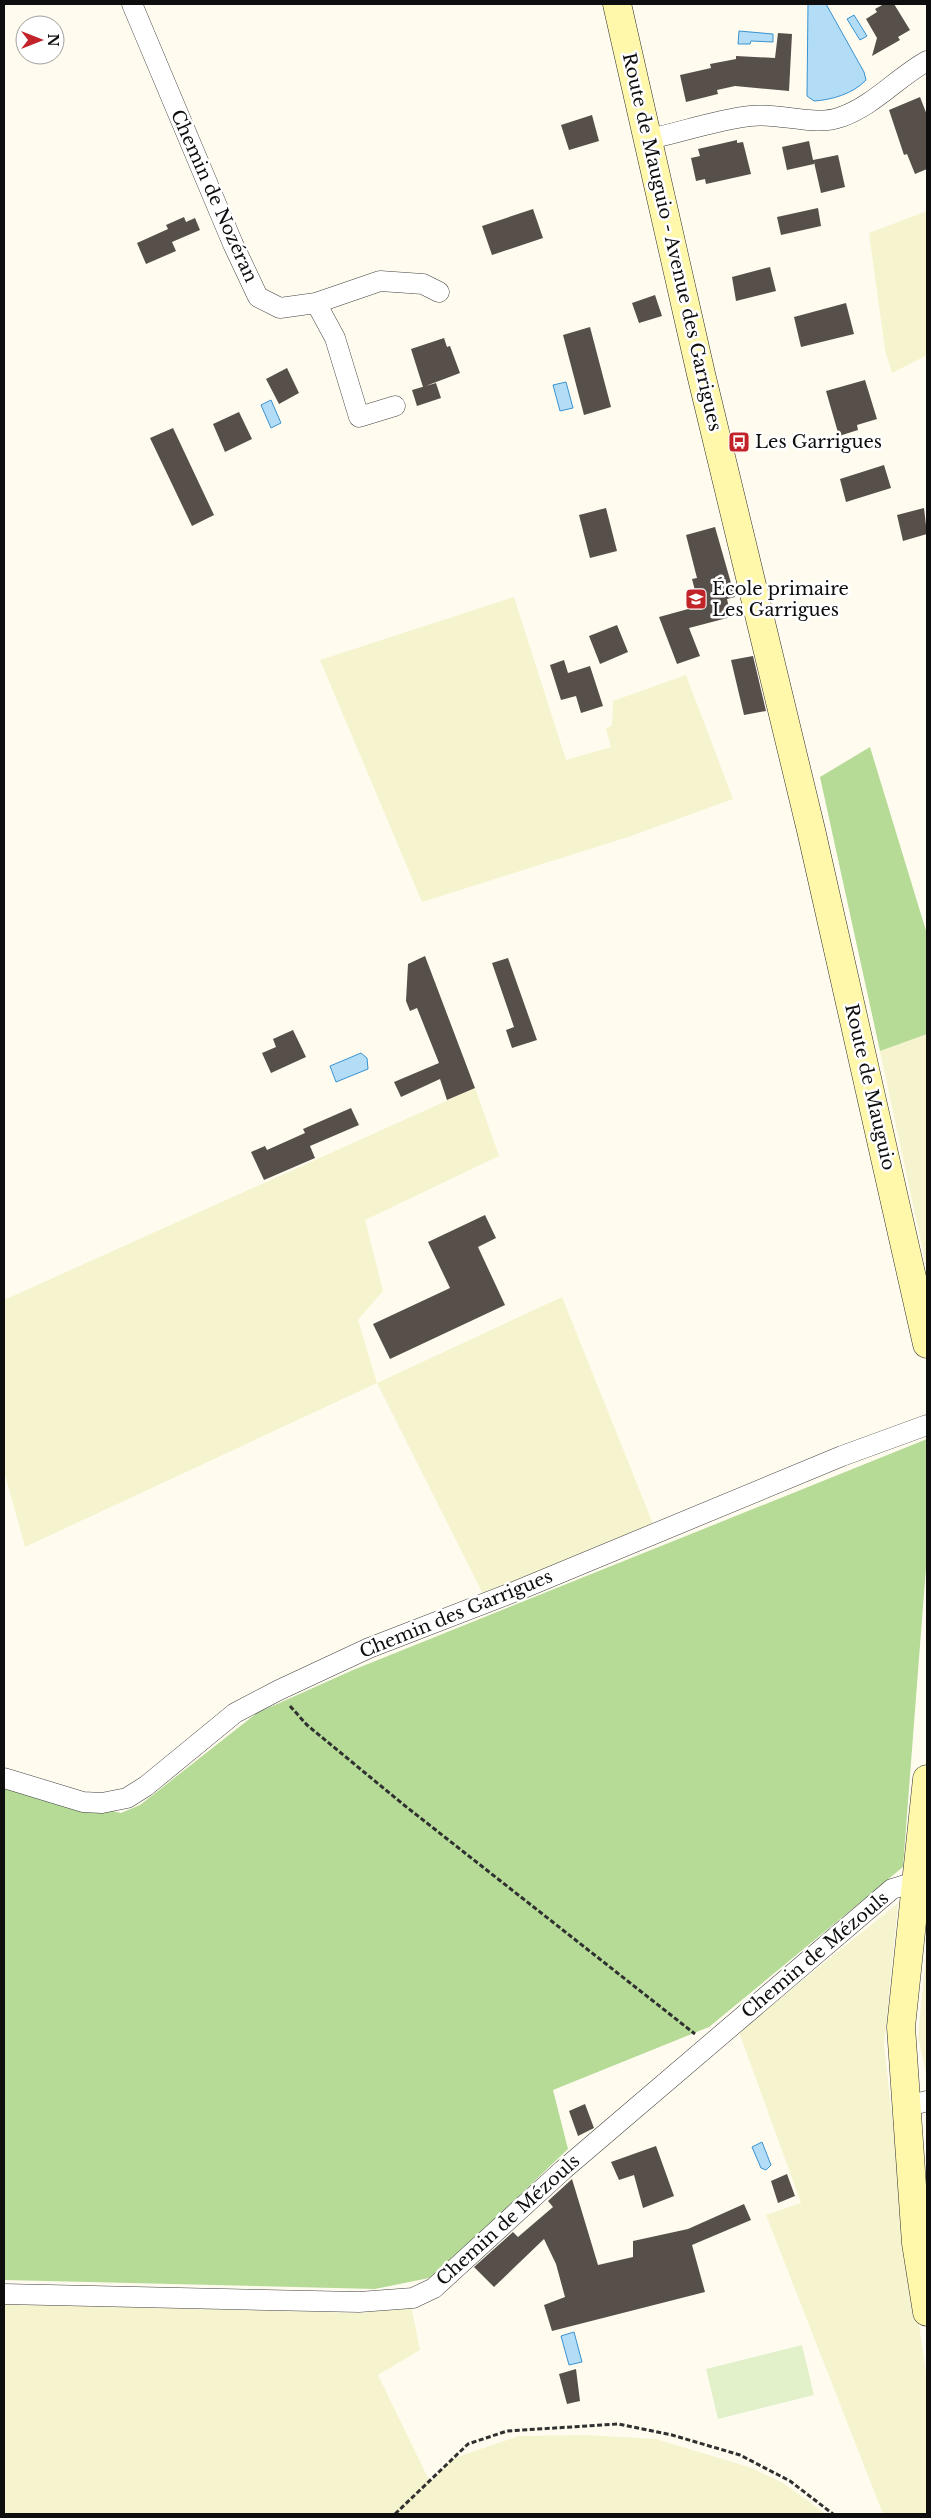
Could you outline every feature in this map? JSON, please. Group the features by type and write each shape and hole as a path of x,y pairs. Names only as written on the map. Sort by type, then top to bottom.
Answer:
{"street":[{"name":"Chemin de Nozéran","path":"132,4 229,235 258,297 280,308 316,304 380,281 423,284 439,292"},
{"name":"Route de Mauguio - Avenue des Garrigues","path":"617,4 700,374 811,830"},
{"path":"649,140 750,115 786,116 827,121 842,117 877,97 913,69 927,61"},
{"path":"316,304 335,338 359,417 395,406"},
{"name":"Route de Mauguio","path":"811,830 927,1344"},
{"name":"Chemin des Garrigues","path":"4,1778 83,1802 102,1803 127,1798 146,1786 235,1713 369,1648 514,1592 842,1456 927,1425"},
{"path":"927,1779 918,1881 901,2027 916,2104 916,2243 927,2312"},
{"name":"Chemin de Mézouls","path":"4,2294 359,2302 413,2298 434,2288 563,2170 892,1890 918,1881"}],"path":[{"path":"279,1690 307,1725 404,1805 709,2045"},
{"path":"395,2514 468,2444 507,2430 618,2424 672,2435 740,2455 790,2481 833,2514"}],"shaded area":[{"path":"927,211 927,355 892,373 885,350 869,233"},
{"path":"514,597 566,760 611,747 606,729 612,725 613,701 686,675 733,799 628,837 422,902 320,660"},
{"path":"927,1034 927,1270 880,1051"},
{"path":"475,1088 499,1156 365,1220 383,1291 358,1320 377,1383 25,1547 4,1471 4,1300"},
{"path":"562,1297 655,1529 486,1600 377,1383"},
{"path":"898,1903 884,2046 908,2252 927,2378 927,2514 883,2514 766,2215 801,2203 739,2032"},
{"path":"927,1942 927,2077 918,2037"},
{"path":"4,2304 362,2313 411,2306 420,2350 378,2375 430,2482 454,2458 519,2436 586,2435 656,2439 749,2467 783,2483 826,2514 4,2514"}],"green space":[{"path":"870,747 927,934 927,1034 880,1051 820,777"},
{"path":"927,1439 927,1554 903,1867 709,2027 553,2090 568,2149 434,2277 375,2289 4,2280 4,1787 121,1813 140,1805 257,1713 353,1670"},
{"path":"802,2345 814,2395 718,2419 706,2369"}],"water":[{"path":"808,4 826,4 864,72 866,80 855,89 841,95 814,101 807,96"},
{"path":"854,15 867,36 860,40 847,19"},
{"path":"739,31 773,34 773,42 751,41 750,44 738,44"},
{"path":"566,382 573,408 560,411 553,385"},
{"path":"271,400 281,423 271,428 261,405"},
{"path":"361,1053 367,1058 368,1069 336,1082 330,1066"},
{"path":"762,2142 771,2165 766,2170 761,2168 752,2147"},
{"path":"574,2332 582,2362 569,2365 561,2336"}],"building":[{"path":"884,4 894,4 910,30 898,37 900,40 872,56 877,38 866,19 877,12 875,9"},
{"path":"778,33 792,34 789,91 735,86 717,90 718,94 686,102 680,75 711,68 710,64 736,59 736,56 775,58"},
{"path":"920,97 927,115 927,169 915,174 907,154 904,155 889,110"},
{"path":"592,115 599,141 569,150 561,125"},
{"path":"737,140 737,143 743,142 751,174 706,184 705,179 696,181 691,158 700,156 698,149"},
{"path":"809,141 813,160 838,155 845,187 821,193 814,162 814,164 787,170 782,147"},
{"path":"818,208 821,226 781,235 777,217"},
{"path":"533,209 543,238 492,255 482,226"},
{"path":"184,217 186,222 195,218 200,230 172,242 176,251 146,264 137,243 168,229 166,225"},
{"path":"770,267 776,291 736,301 732,277"},
{"path":"655,295 662,316 639,323 632,303"},
{"path":"846,303 854,334 801,347 794,317"},
{"path":"590,327 611,407 584,415 563,335"},
{"path":"444,338 447,347 450,346 460,373 423,387 411,349"},
{"path":"287,368 299,393 279,404 266,379"},
{"path":"865,380 877,419 857,425 858,430 839,436 826,391"},
{"path":"436,383 441,398 417,406 412,390"},
{"path":"239,412 252,439 225,452 213,424"},
{"path":"173,428 214,515 192,526 150,438"},
{"path":"884,465 891,488 846,502 840,479"},
{"path":"606,508 617,551 590,558 579,515"},
{"path":"924,508 927,534 903,541 897,515"},
{"path":"715,527 735,597 727,599 731,617 689,628 700,656 677,664 659,617 699,606 692,579 697,578 686,535"},
{"path":"617,625 628,652 600,664 589,636"},
{"path":"753,656 766,711 744,715 731,660"},
{"path":"564,660 568,673 590,666 603,706 581,713 576,696 561,700 550,665"},
{"path":"425,956 475,1088 447,1100 440,1079 401,1097 394,1082 439,1063 417,1008 410,1011 406,1001 408,964"},
{"path":"508,958 537,1040 512,1048 506,1030 514,1027 492,963"},
{"path":"293,1030 306,1057 271,1073 262,1053 276,1047 273,1039"},
{"path":"351,1108 359,1125 310,1146 315,1158 264,1180 251,1152 265,1146 267,1150 305,1133 303,1129"},
{"path":"485,1215 496,1238 478,1247 505,1305 390,1359 373,1324 450,1288 428,1242"},
{"path":"585,2104 594,2128 578,2136 569,2111"},
{"path":"656,2146 674,2196 643,2208 634,2175 619,2180 611,2162"},
{"path":"787,2174 795,2196 778,2203 771,2181"},
{"path":"572,2179 598,2265 633,2257 633,2241 688,2229 744,2204 751,2220 692,2245 705,2292 552,2331 544,2305 565,2297 556,2264 544,2239 494,2287 474,2267 513,2232 518,2237 553,2207 548,2201"},
{"path":"576,2369 580,2401 567,2404 559,2374"}],"place":[{"name":"Les Garrigues","path":"739,442"},
{"name":"École primaire Les Garrigues","path":"696,599"}]}
